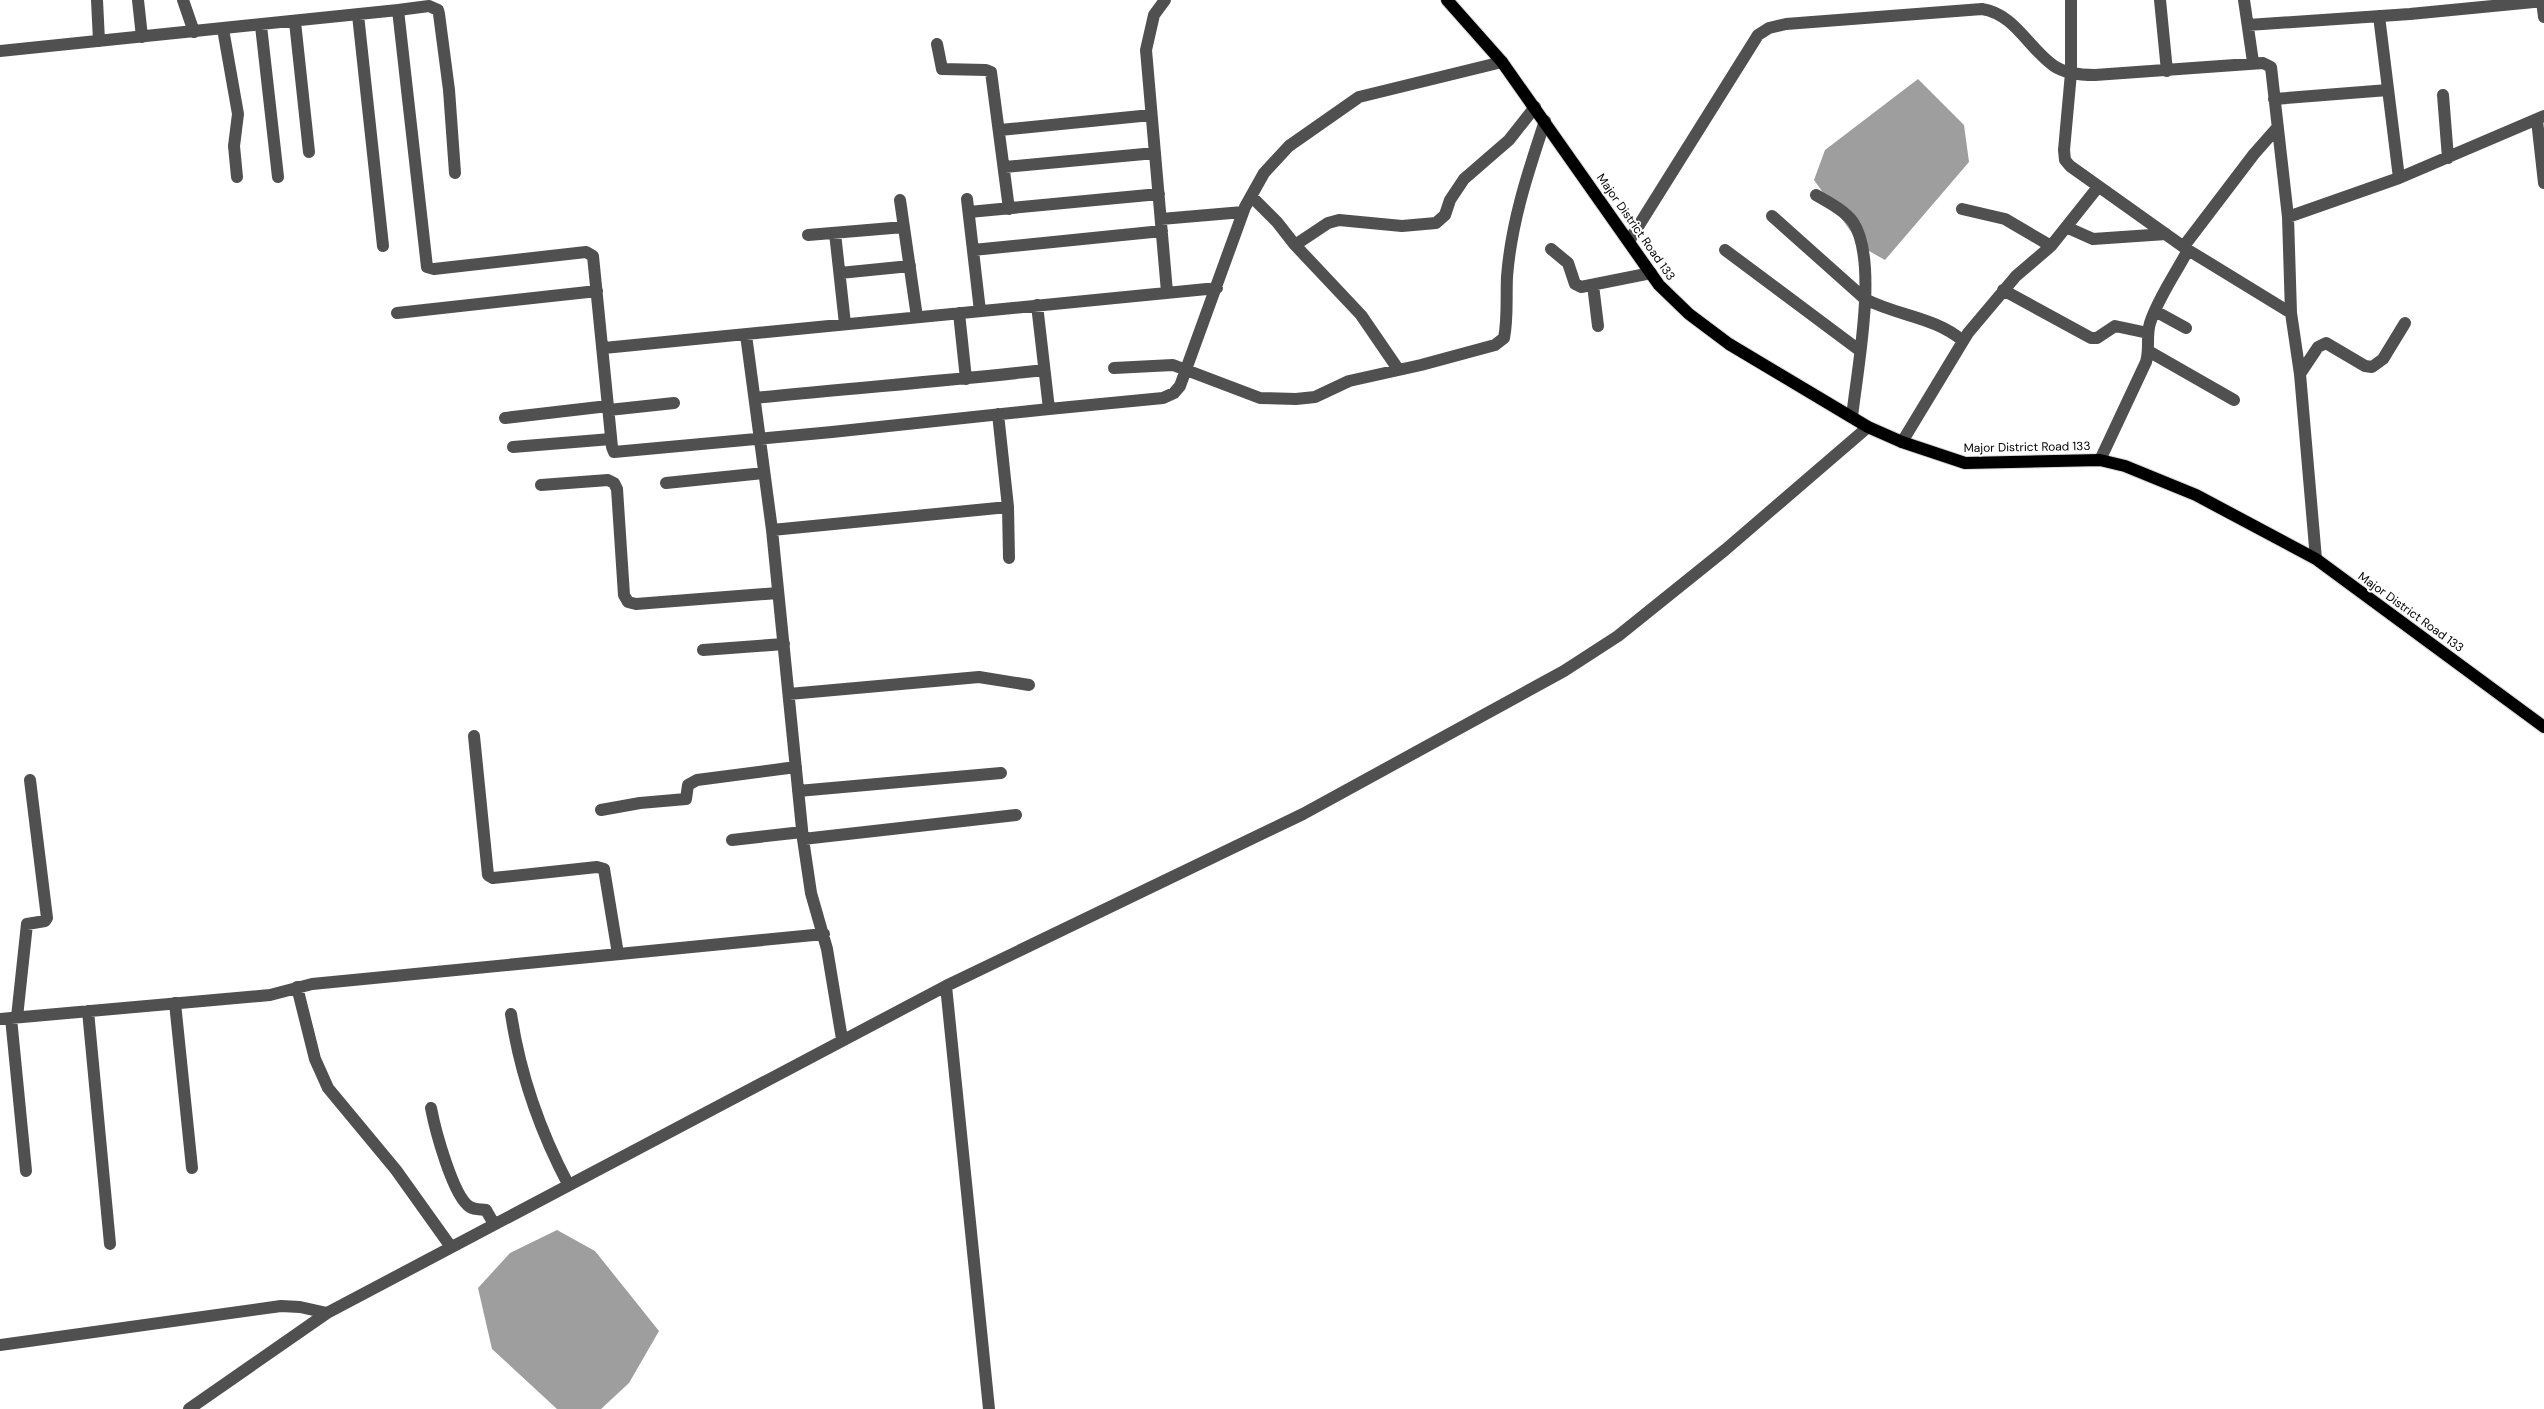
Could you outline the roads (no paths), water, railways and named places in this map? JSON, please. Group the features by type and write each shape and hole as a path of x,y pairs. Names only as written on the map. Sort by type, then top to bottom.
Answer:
{"main road":[{"name":"Major District Road 133","path":"1447,0 1502,62 1668,295 1711,331 1868,427 1902,442 1965,463 2100,460 2125,466 2196,495 2316,559 2544,727"}],"street":[{"path":"97,0 99,41"},
{"path":"138,0 142,37"},
{"path":"183,0 194,32"},
{"path":"1165,0 1154,14 1146,50 1167,292"},
{"path":"2071,0 2071,73 2064,135 2065,160 2098,187 2186,248 2291,313"},
{"path":"2160,0 2168,71"},
{"path":"2244,0 2254,62"},
{"path":"2248,25 2379,16 2439,6 2543,1 2544,18"},
{"path":"0,51 260,26 429,6 438,10 439,14 449,90 455,173"},
{"path":"1629,241 1758,35 1769,28 1786,24 1867,16 1964,9 1995,11 2008,19 2038,52 2055,67 2071,73 2095,75 2168,71 2254,62 2271,66 2288,217 2291,313 2300,374 2316,559"},
{"path":"398,10 427,267 434,269 586,252 593,256 604,348 612,450 617,452 1163,398 1174,393 1180,386 1218,288 1243,212 1251,196 1264,173 1289,146 1359,97 1502,62"},
{"path":"358,15 383,246"},
{"path":"2379,16 2399,178"},
{"path":"295,22 309,152"},
{"path":"260,26 278,177"},
{"path":"223,29 239,121 234,146 237,177"},
{"path":"937,44 942,69 986,70 991,72 1005,167 1009,209"},
{"path":"2274,100 2388,90"},
{"path":"2443,95 2448,158"},
{"path":"1296,245 1328,223 1339,220 1402,226 1436,223 1446,215 1450,200 1464,179 1508,140 1535,107"},
{"path":"1000,130 1152,115"},
{"path":"2288,217 2399,178 2540,118 2544,183"},
{"path":"1114,368 1163,364 1187,369 1235,390 1260,398 1296,399 1315,397 1349,381 1495,345 1504,338 1506,327 1507,277 1523,186 1545,121"},
{"path":"2100,460 2150,352 2148,333 2155,311 2186,248 2254,154 2277,128"},
{"path":"1005,167 1155,154"},
{"path":"1902,442 1963,341 2003,290 2051,246 2098,187"},
{"path":"980,311 968,206 1009,209 1159,194"},
{"path":"1816,195 1852,221 1862,247 1865,299 1852,417"},
{"path":"1251,196 1361,315 1398,369"},
{"path":"900,200 917,317"},
{"path":"1962,209 2005,220 2051,246"},
{"path":"973,250 1162,225 1243,212"},
{"path":"1772,216 1865,299 1880,307 1935,323 1952,332 1963,341"},
{"path":"808,235 904,227"},
{"path":"2066,227 2093,239 2166,234"},
{"path":"835,233 845,324"},
{"path":"1551,249 1568,263 1575,284 1580,287 1651,273"},
{"path":"1725,250 1860,350"},
{"path":"840,273 910,266"},
{"path":"1593,285 1598,326"},
{"path":"604,348 1218,288"},
{"path":"2003,290 2091,338 2097,338 2115,326 2148,333"},
{"path":"397,312 598,291"},
{"path":"1037,305 1049,409"},
{"path":"2155,311 2186,328"},
{"path":"959,313 966,379"},
{"path":"2300,374 2318,347 2326,344 2364,366 2372,367 2378,364 2405,324"},
{"path":"746,334 772,530 802,835 811,893 824,934 842,1040"},
{"path":"2150,352 2234,400"},
{"path":"755,398 1044,370"},
{"path":"506,418 674,403"},
{"path":"998,414 1008,507 1009,558"},
{"path":"189,1409 327,1313 946,986 1311,810 1564,672 1618,636 1725,550 1868,427"},
{"path":"513,448 611,439"},
{"path":"666,484 764,473"},
{"path":"541,484 608,480 614,482 624,595 628,602 778,593"},
{"path":"772,530 1008,507"},
{"path":"702,650 784,644"},
{"path":"789,694 979,677 1029,684"},
{"path":"474,736 488,875 493,878 597,867 604,869 618,954"},
{"path":"601,810 640,803 686,799 688,786 697,780 796,767"},
{"path":"798,791 1001,773"},
{"path":"26,1171 9,1018 27,924 45,921 47,918 30,780"},
{"path":"732,840 1016,816"},
{"path":"9,1018 270,995 312,984 824,934"},
{"path":"946,986 989,1409"},
{"path":"297,987 315,1059 328,1088 396,1170 451,1247"},
{"path":"175,1003 192,1168"},
{"path":"88,1011 110,1244"},
{"path":"511,1014 521,1063 544,1136 568,1184"},
{"path":"431,1108 446,1165 464,1200 470,1207 486,1210 494,1224"},
{"path":"0,1345 281,1306 300,1307 327,1313"}]}
